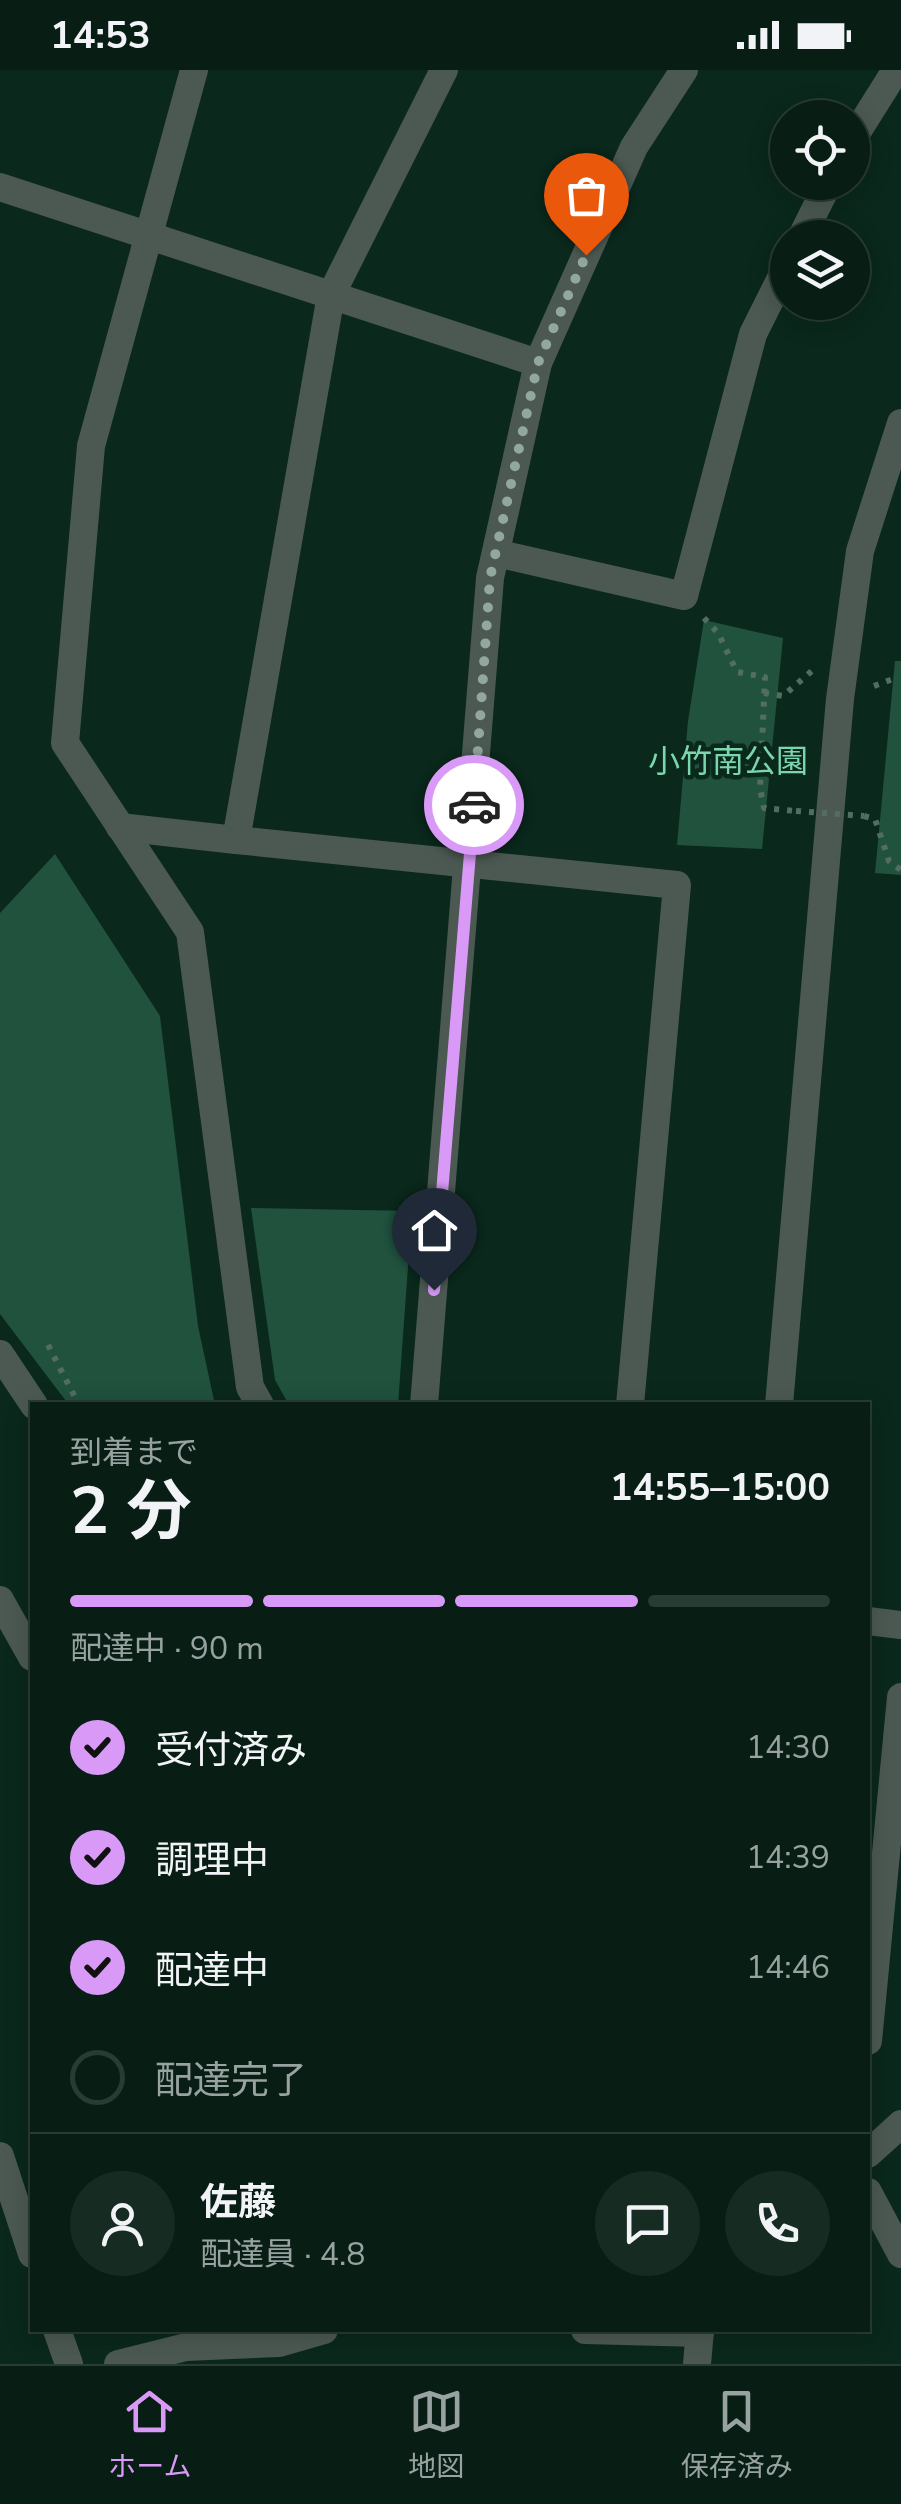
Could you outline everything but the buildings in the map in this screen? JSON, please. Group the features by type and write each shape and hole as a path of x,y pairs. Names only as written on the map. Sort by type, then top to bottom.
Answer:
{"street":[{"path":"194,70 91,446 65,743 190,932 250,1387 258,1402"},
{"path":"236,840 331,295 444,70"},
{"path":"424,1402 496,553 538,363 634,147 684,70"},
{"path":"870,111 896,70"},
{"path":"0,187 538,363"},
{"path":"496,553 682,596 752,334 770,299"},
{"path":"779,1402 840,699 860,550 901,423"},
{"path":"120,827 676,885 630,1402"},
{"path":"0,1354 32,1402"},
{"path":"0,1600 30,1653"},
{"path":"870,1621 901,1625"},
{"path":"870,2031 891,1925 901,1697"},
{"path":"870,2152 901,2124"},
{"path":"0,2156 30,2248"},
{"path":"870,2196 901,2254"},
{"path":"58,2332 68,2364"},
{"path":"118,2364 186,2347 278,2343 317,2332"},
{"path":"698,2364 700,2332"}],"path":[{"path":"682,596 718,633 737,672 764,678 760,788 764,808 874,819 889,861 901,870"},
{"path":"48,1345 77,1402"}],"green space":[{"name":"小竹南公園","path":"704,620 783,638 762,849 677,845 688,721"},
{"name":"小竹南公園","path":"895,661 901,661 901,875 875,873"},
{"path":"55,854 160,1016 198,1326 214,1402 67,1402 0,1314 0,913"},
{"path":"251,1208 412,1211 398,1402 287,1402 275,1380"}],"way so far":[{"path":"474,805 490,578 538,363 586,255"}],"route":[{"path":"434,1290 474,805"}]}
